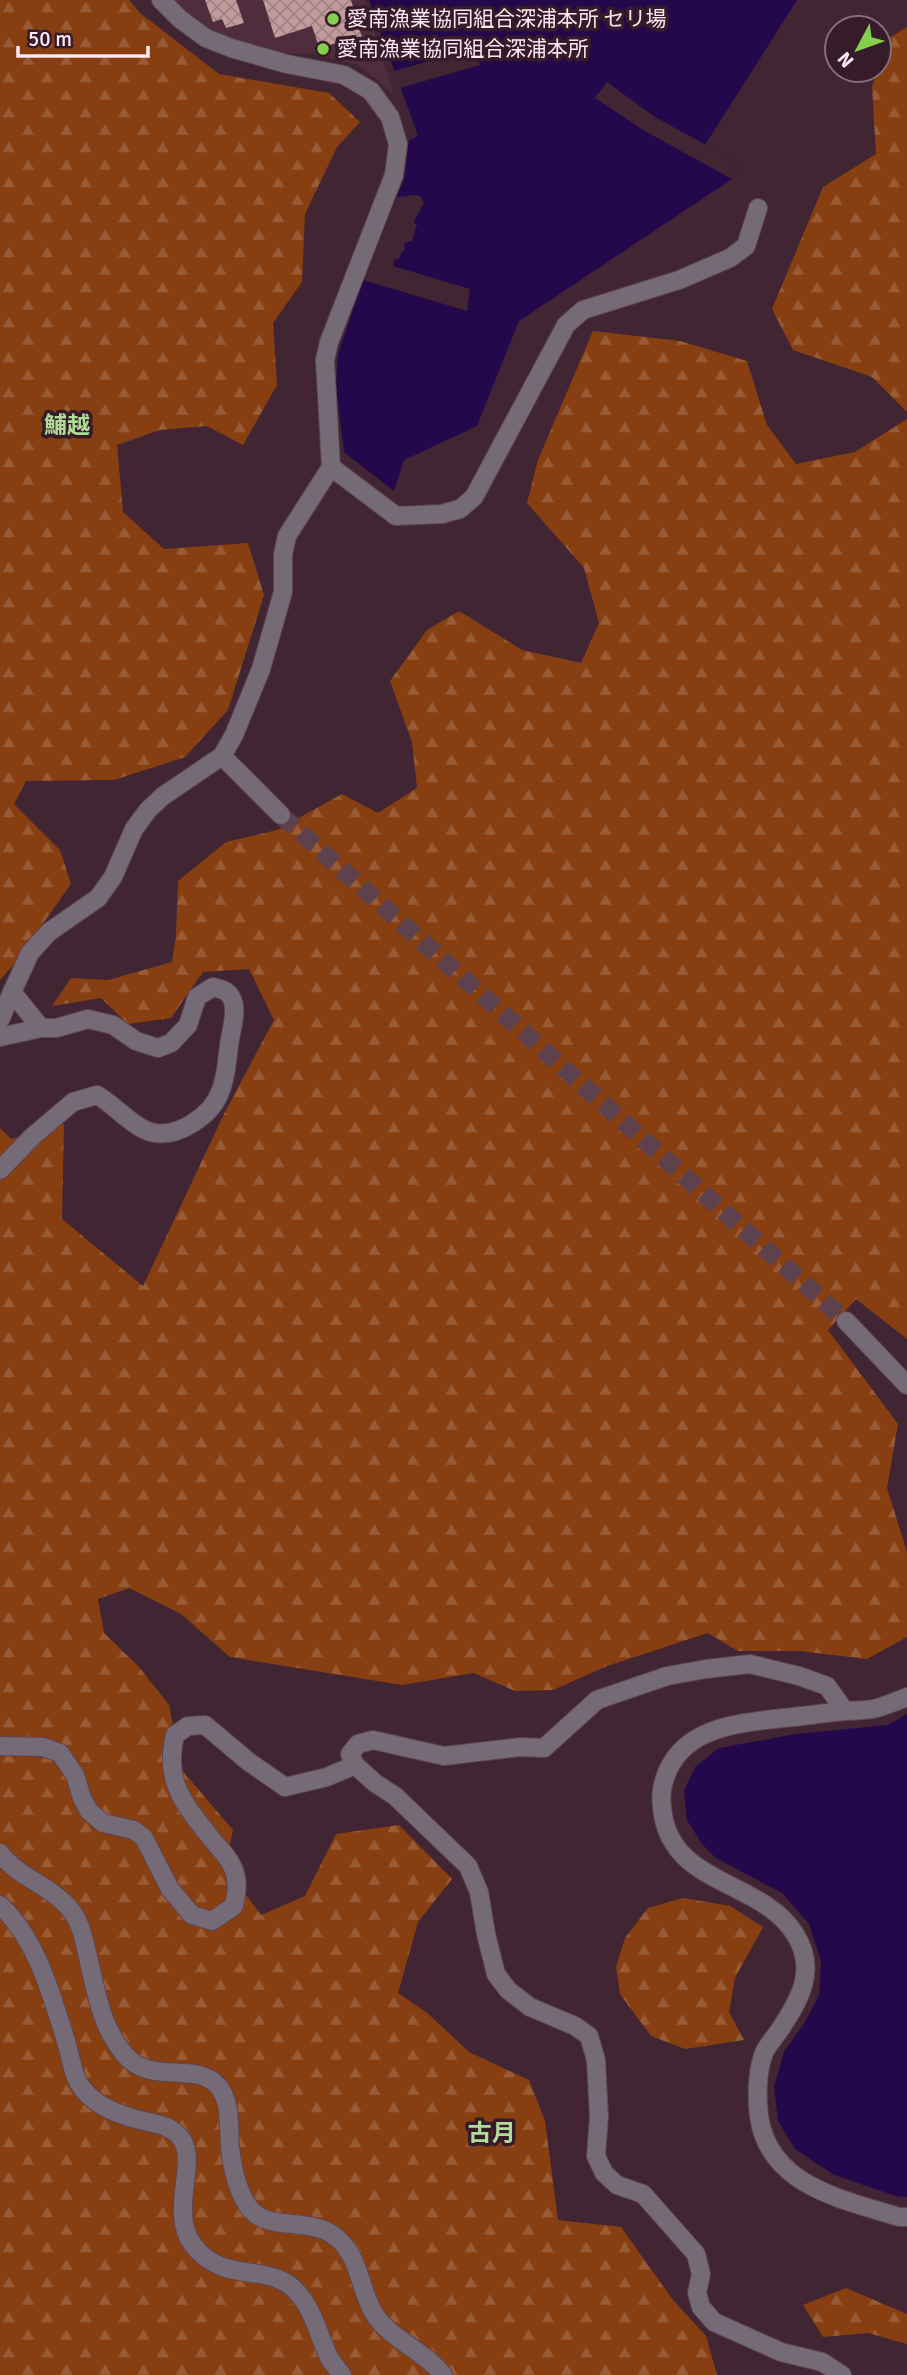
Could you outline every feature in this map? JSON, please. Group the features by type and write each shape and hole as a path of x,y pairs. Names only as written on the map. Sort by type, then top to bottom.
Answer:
{"street":[{"path":"0,1020 30,953 49,932 98,898 113,877 134,830 148,810 163,796 222,756 234,735 261,669 282,592 283,554 287,536 331,467 325,360 329,342 394,175 398,144 390,117 371,91 344,75 288,64 206,38 180,19 162,0"},
{"path":"331,467 396,516 442,514 460,509 474,497 566,325 583,310 679,280 730,258 746,246 758,208"},
{"path":"222,756 281,815"},
{"path":"0,1037 41,1028 56,1028 88,1019 113,1025 136,1041 158,1048 171,1044 188,1024 197,997 213,987 224,989 233,998 234,1015 220,1093 206,1113 182,1130 155,1133 135,1124 111,1103 97,1095 73,1102 33,1136 0,1170"},
{"path":"12,992 41,1028"},
{"path":"846,1321 907,1385"},
{"path":"842,2375 822,2362 781,2352 714,2322 701,2307 696,2293 701,2274 696,2254 643,2194 617,2185 604,2173 596,2155 599,2118 596,2060 589,2036 575,2026 530,2007 508,1990 496,1974 486,1934 480,1892 468,1866 395,1796 374,1783 355,1765 349,1754 358,1744 373,1740 444,1756 544,1748 597,1700 667,1676 750,1664 827,1686 845,1711"},
{"path":"907,1697 876,1709 728,1724 690,1742 669,1768 660,1796 665,1828 680,1853 706,1874 769,1905 795,1935 806,1960 804,1987 788,2018 764,2054 759,2079 759,2125 773,2154 798,2180 823,2194 898,2217 907,2217"},
{"path":"0,1746 43,1746 60,1753 75,1775 89,1811 103,1823 134,1830 145,1838 170,1889 192,1915 212,1921 234,1906 238,1888 232,1865 186,1807 171,1772 170,1754 175,1735 188,1726 205,1725 249,1762 285,1787 327,1777 355,1765"},
{"path":"0,1853 7,1863 52,1892 73,1913 82,1931 101,2010 113,2040 132,2062 154,2072 196,2073 218,2085 228,2106 230,2149 240,2192 247,2205 255,2214 266,2220 316,2226 335,2237 352,2254 372,2309 381,2323 437,2367 443,2375"},
{"path":"0,1905 16,1920 33,1947 78,2081 95,2103 125,2117 169,2127 188,2149 184,2229 194,2246 212,2264 270,2277 292,2287 311,2312 328,2356 342,2375"}],"shaded area":[{"name":"愛南漁業協同組合深浦本所","path":"175,0 365,0 394,96 358,65 309,53 281,53 222,36"},
{"path":"369,0 797,0 705,145 741,164 732,179 519,321 477,426 404,460 394,491 344,452 336,386 338,354 363,280 404,179 409,140 418,136"},
{"path":"907,1714 907,2197 896,2196 834,2175 795,2149 778,2121 774,2087 784,2052 805,2022 819,1995 821,1961 809,1924 782,1893 716,1858 702,1844 687,1820 684,1791 695,1767 719,1748 796,1734 888,1725"}],"green space":[{"path":"0,0 129,0 140,13 219,74 329,93 360,122 337,147 305,214 302,282 273,323 277,385 243,445 207,426 160,430 117,445 123,512 164,549 248,543 264,595 228,710 185,757 114,780 26,781 14,804 60,850 71,884 0,980"},
{"path":"907,27 907,412 872,377 793,350 772,309 823,187 876,154 872,87 873,84 893,84 893,36"},
{"path":"593,331 680,341 747,361 767,425 796,464 855,452 907,419 907,1339 856,1299 828,1330 898,1424 887,1488 907,1552 907,1637 867,1659 799,1651 738,1651 708,1633 607,1666 553,1690 515,1691 474,1673 402,1685 230,1657 181,1614 129,1588 98,1599 104,1633 139,1667 169,1705 181,1769 233,1830 225,1867 261,1915 305,1896 336,1834 399,1825 452,1879 418,1922 398,1993 426,2012 469,2052 529,2080 545,2121 558,2220 621,2227 673,2300 706,2336 717,2375 0,2375 0,1128 11,1139 64,1124 62,1219 143,1286 224,1114 274,1020 249,969 203,972 171,1018 128,1024 101,998 52,1006 71,978 108,980 172,962 178,881 226,842 277,830 342,794 378,813 417,788 412,742 390,681 427,630 459,611 522,650 581,663 599,623 584,568 527,503 538,460"},
{"path":"683,1898 730,1906 763,1927 735,1978 729,2012 744,2040 685,2049 651,2036 620,1994 616,1967 625,1938 648,1908"},
{"path":"846,2288 907,2314 907,2344 868,2333 823,2337 803,2305"}],"pier":[{"path":"475,48 480,65 400,88 394,71"},
{"path":"607,82 655,117 741,164 732,179 643,130 595,98"},
{"path":"397,197 421,197 424,203 413,223 417,224 412,241 404,243 405,250 400,258 394,260 393,266 470,289 467,311 363,280"}],"building":[{"path":"205,0 236,0 244,23 226,28 222,19 213,22"},
{"path":"263,0 351,0 362,38 319,47 312,26 275,38"}],"tunnel":[{"path":"281,815 846,1321"}],"place":[{"name":"愛南漁業協同組合深浦本所 セリ場","path":"333,19"},
{"name":"愛南漁業協同組合深浦本所","path":"323,49"}],"district":[{"name":"鯆越","path":"67,425"},
{"name":"古月","path":"492,2133"}]}
